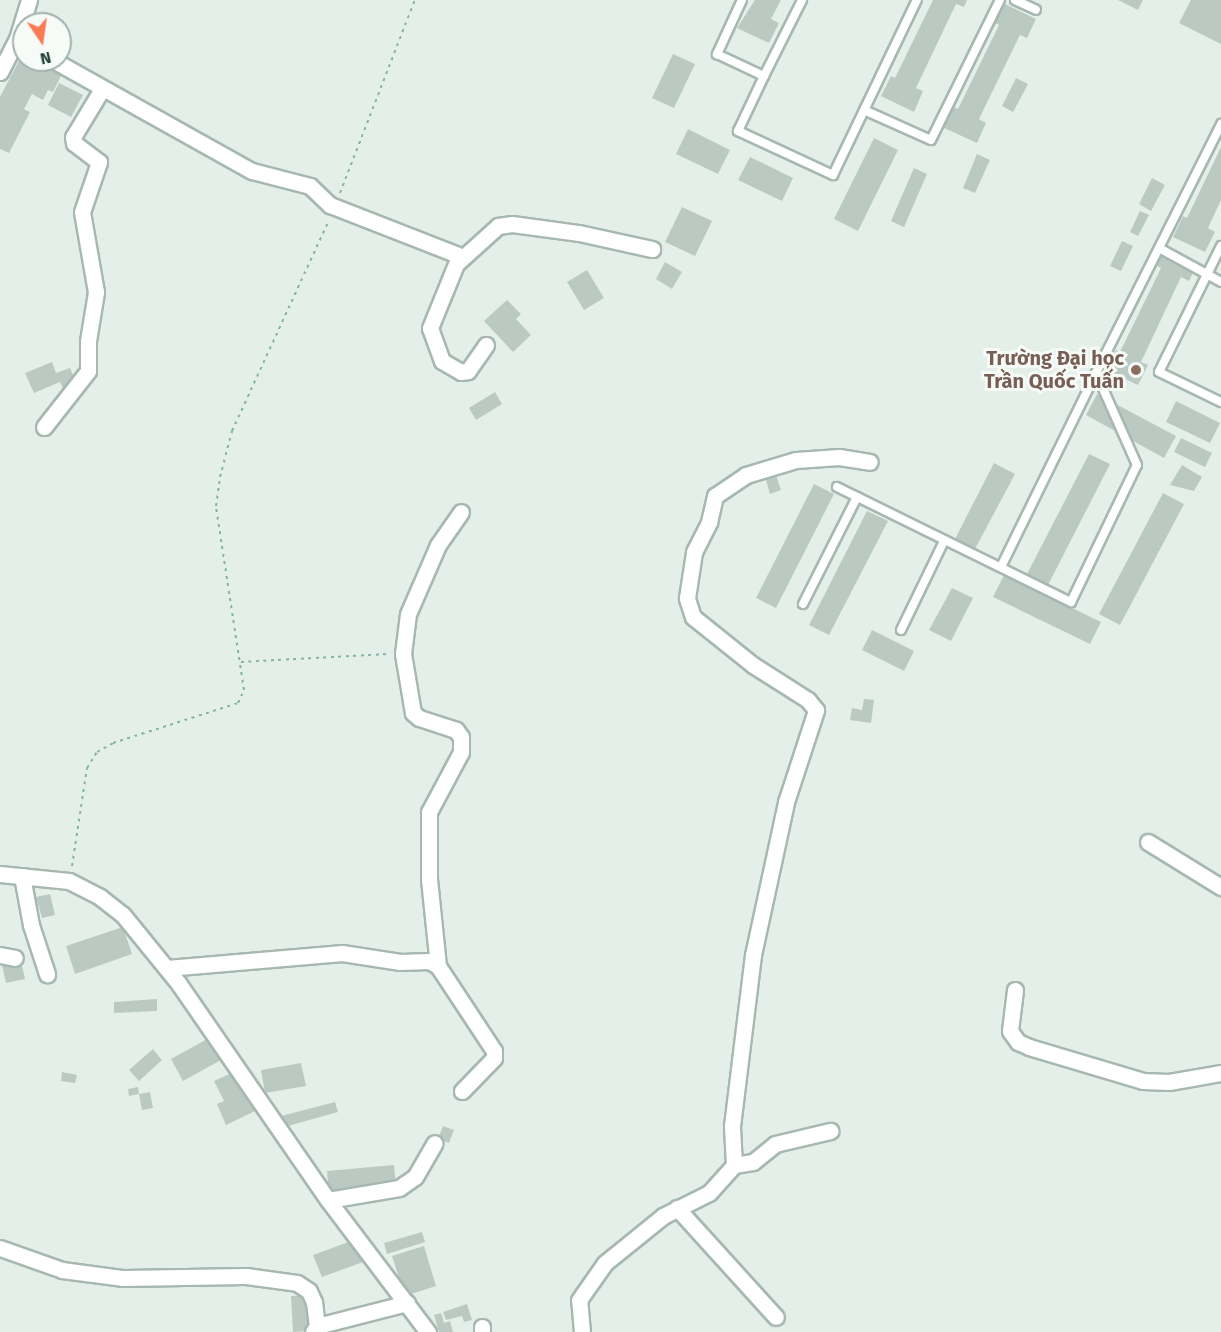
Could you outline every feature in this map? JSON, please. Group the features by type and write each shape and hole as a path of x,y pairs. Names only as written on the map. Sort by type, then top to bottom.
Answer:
{"street":[{"path":"0,72 12,54"},
{"path":"72,71 252,171 310,186 335,207 462,256"},
{"path":"44,427 88,371 88,341 96,292 82,212 99,162 74,143 73,137 102,89"},
{"path":"486,345 471,368 461,372 442,361 430,334 432,318 462,256 494,229 507,224 579,233 652,249"},
{"path":"734,1165 732,1126 752,964 786,802 816,710 808,700 753,665 693,617 687,598 693,558 710,522 715,496 746,475 796,460 838,458 870,462"},
{"path":"461,512 438,545 408,614 403,654 413,712 419,718 456,730 461,737 461,752 429,812 429,879 438,966 494,1051 494,1058 462,1091"},
{"path":"1148,842 1221,887"},
{"path":"0,874 69,880 123,915 166,968 328,1200 428,1332"},
{"path":"22,876 31,926 47,974"},
{"path":"166,968 342,953 400,962 429,962 438,966"},
{"path":"1015,990 1011,1031 1018,1042 1029,1047 1129,1079 1169,1082 1221,1073"},
{"path":"582,1332 577,1307 584,1289 605,1263 677,1208 709,1193 734,1165 753,1162 775,1144 830,1131"},
{"path":"328,1200 399,1188 415,1177 435,1143"},
{"path":"677,1208 776,1317"},
{"path":"0,1248 62,1270 123,1278 246,1276 297,1283 309,1291 315,1329 407,1303"}],"lane":[{"path":"742,0 717,54 764,76"},
{"path":"802,0 738,131 833,175 917,0"},
{"path":"864,110 931,140 1000,0"},
{"path":"1015,0 1036,10"},
{"path":"1001,567 1221,124"},
{"path":"1221,246 1159,372 1221,402"},
{"path":"1160,248 1221,282"},
{"path":"837,487 1071,602 1137,465 1096,374"},
{"path":"803,604 857,497"},
{"path":"902,630 944,541"}],"path":[{"path":"69,880 87,768 97,752 113,743 238,703 244,690 216,506 220,477 232,430 335,207 416,0"},
{"path":"241,662 352,653 403,654"}],"building":[{"path":"755,0 781,0 771,19 779,23 769,43 737,28"},
{"path":"933,0 967,0 964,7 956,4 916,88 923,91 914,112 881,96 891,76 895,78"},
{"path":"1118,0 1143,0 1138,10"},
{"path":"1191,0 1221,0 1221,44 1179,23"},
{"path":"1005,4 1036,19 1027,38 1020,35 979,119 986,123 977,143 944,128 954,107 958,109 999,25 995,23"},
{"path":"673,54 695,64 674,108 652,98"},
{"path":"13,72 63,72 53,92 48,90 43,100 32,94 24,109 30,112 9,153 0,149 0,97"},
{"path":"1016,78 1028,84 1013,112 1002,106"},
{"path":"59,83 83,95 71,117 48,105"},
{"path":"688,129 730,150 718,174 676,154"},
{"path":"874,138 898,150 858,231 834,219"},
{"path":"1221,147 1221,200 1208,228 1215,232 1205,252 1173,237 1183,216 1187,218"},
{"path":"977,154 990,160 975,193 963,188"},
{"path":"750,157 793,178 782,201 738,180"},
{"path":"914,168 927,174 904,227 891,221"},
{"path":"1152,178 1165,185 1151,211 1139,204"},
{"path":"682,207 712,221 695,256 665,242"},
{"path":"1140,211 1149,215 1138,236 1130,232"},
{"path":"1122,241 1133,246 1121,271 1110,266"},
{"path":"1166,247 1198,262 1189,281 1181,277 1141,362 1148,365 1138,385 1106,370 1116,350 1120,352 1161,268 1157,266"},
{"path":"665,262 682,272 672,289 656,279"},
{"path":"587,270 604,298 584,310 567,282"},
{"path":"507,300 521,314 516,319 531,335 513,352 484,321"},
{"path":"52,362 56,373 70,368 76,382 63,388 60,382 34,393 25,373"},
{"path":"495,392 502,404 476,420 469,408"},
{"path":"1097,394 1176,436 1164,458 1086,415"},
{"path":"1176,401 1220,423 1210,443 1166,422"},
{"path":"1181,438 1212,453 1205,467 1174,452"},
{"path":"1089,454 1110,464 1047,587 1026,576"},
{"path":"994,463 1015,474 975,549 955,539"},
{"path":"1182,465 1202,477 1194,491 1170,485"},
{"path":"773,466 781,490 770,494 763,470"},
{"path":"814,484 834,494 776,608 756,598"},
{"path":"1163,493 1184,504 1120,625 1099,614"},
{"path":"867,511 888,521 829,635 809,625"},
{"path":"1004,575 1101,622 1090,644 993,597"},
{"path":"952,588 973,598 951,641 929,630"},
{"path":"872,630 914,651 904,671 862,650"},
{"path":"864,699 874,700 871,723 850,720 852,708 862,710"},
{"path":"50,894 55,915 42,918 36,897"},
{"path":"123,927 132,954 75,974 66,946"},
{"path":"21,961 25,979 6,983 2,965"},
{"path":"157,999 157,1011 114,1013 114,1002"},
{"path":"209,1038 221,1060 183,1081 171,1059"},
{"path":"153,1049 162,1060 139,1081 129,1070"},
{"path":"301,1063 306,1086 265,1093 261,1070"},
{"path":"62,1072 77,1075 75,1083 61,1081"},
{"path":"234,1072 257,1110 226,1125 217,1104 224,1101 214,1081"},
{"path":"138,1087 139,1094 129,1096 128,1089"},
{"path":"150,1092 153,1108 142,1110 139,1094"},
{"path":"335,1102 338,1112 284,1127 281,1116"},
{"path":"443,1126 454,1130 449,1143 438,1139"},
{"path":"394,1165 396,1187 329,1193 327,1171"},
{"path":"422,1232 425,1242 387,1254 384,1243"},
{"path":"354,1240 363,1262 322,1277 313,1255"},
{"path":"424,1246 436,1286 405,1296 392,1256"},
{"path":"291,1296 308,1296 309,1331 293,1332"},
{"path":"467,1304 472,1320 464,1322 462,1316 446,1320 443,1312"},
{"path":"441,1313 444,1323 450,1321 453,1332 439,1332 434,1315"}],"place":[{"name":"Trường Đại học Trần Quốc Tuấn","path":"1136,370"}]}
